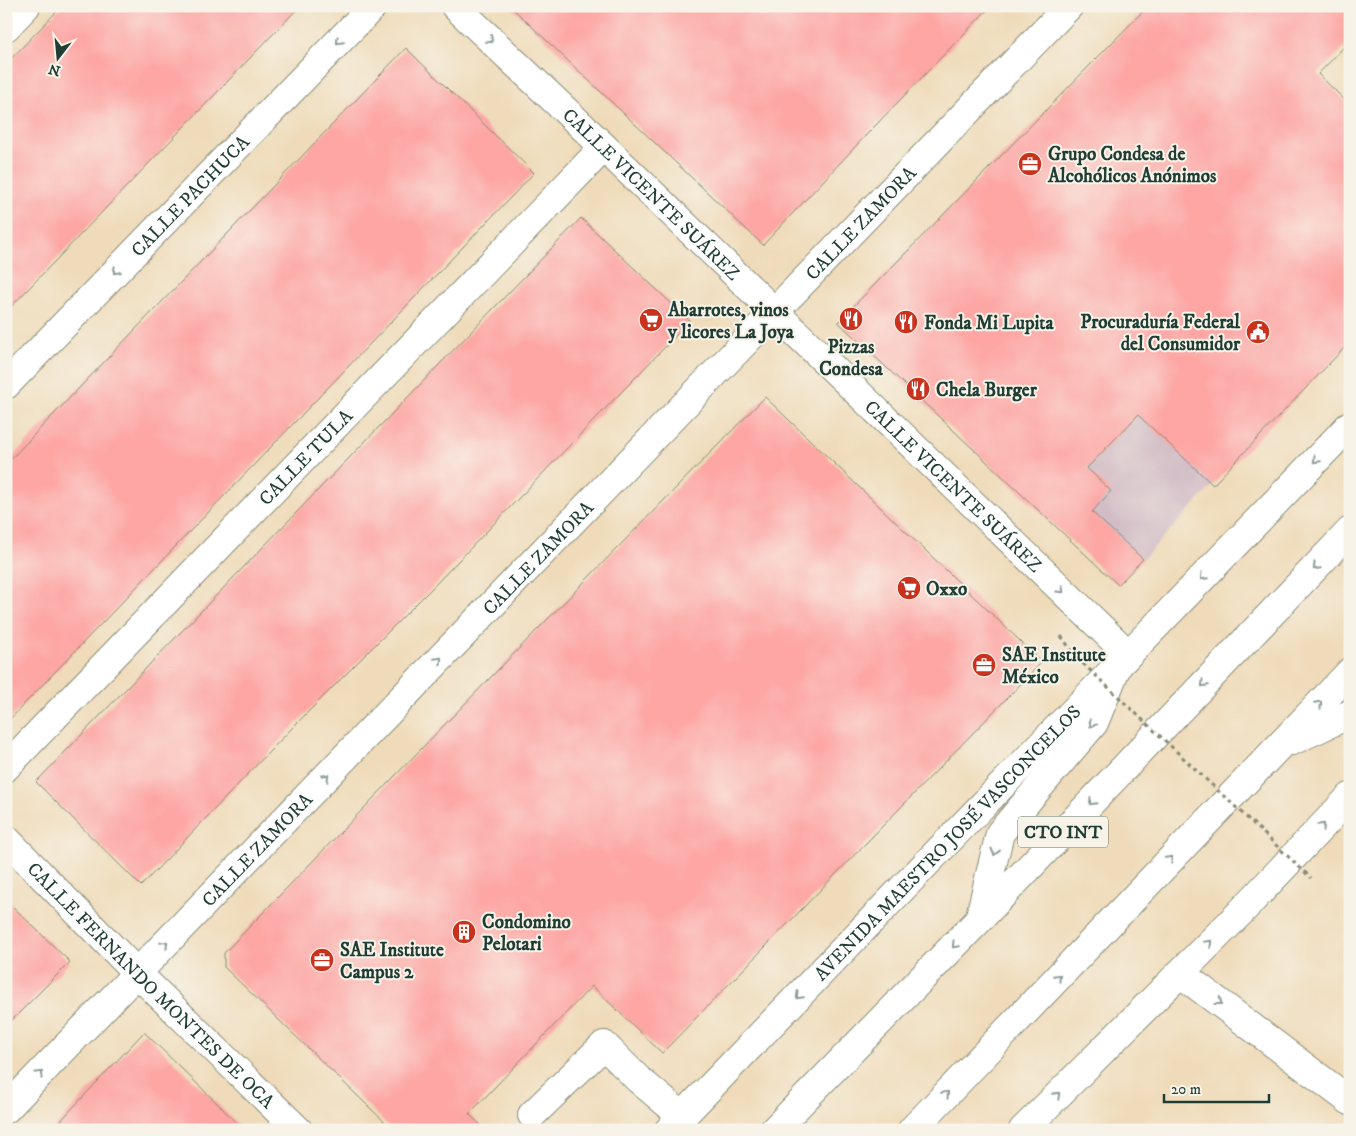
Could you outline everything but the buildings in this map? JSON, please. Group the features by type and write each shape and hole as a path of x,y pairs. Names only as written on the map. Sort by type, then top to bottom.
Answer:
{"main road":[{"path":"6,27 26,6"},
{"name":"CALLE PACHUCA","path":"6,385 373,6"},
{"name":"CALLE VICENTE SUÁREZ","path":"455,6 775,312 1123,659"},
{"name":"CALLE ZAMORA","path":"6,1109 1069,6"},
{"name":"CALLE TULA","path":"6,767 604,147"},
{"name":"AVENIDA MAESTRO JOSÉ VASCONCELOS","path":"676,1123 1350,425"},
{"name":"CTO INT","path":"774,1130 978,921 1350,531"},
{"path":"978,921 1000,833 1094,723 1123,659"},
{"path":"912,1130 1350,672"},
{"path":"1277,748 1350,714"},
{"path":"1023,1130 1180,973 1350,797"},
{"name":"CALLE FERNANDO MONTES DE OCA","path":"6,839 137,973 298,1130"},
{"path":"1180,973 1350,1101"},
{"path":"532,1116 604,1045 676,1123"}],"path":[{"path":"1060,635 1077,658 1311,878"}],"shaded area":[{"path":"1138,415 1213,485 1118,585 1043,514"}],"place":[{"name":"Grupo Condesa de Alcohólicos Anónimos","path":"1030,164"},
{"name":"Pizzas Condesa","path":"851,319"},
{"name":"Abarrotes, vinos y licores La Joya","path":"651,320"},
{"name":"Fonda Mi Lupita","path":"906,322"},
{"name":"Procuraduría Federal del Consumidor","path":"1258,332"},
{"name":"Chela Burger","path":"918,389"},
{"name":"Oxxo","path":"909,588"},
{"name":"SAE Institute México","path":"984,665"},
{"name":"Condomino Pelotari","path":"464,932"},
{"name":"SAE Institute Campus 2","path":"322,960"}]}
